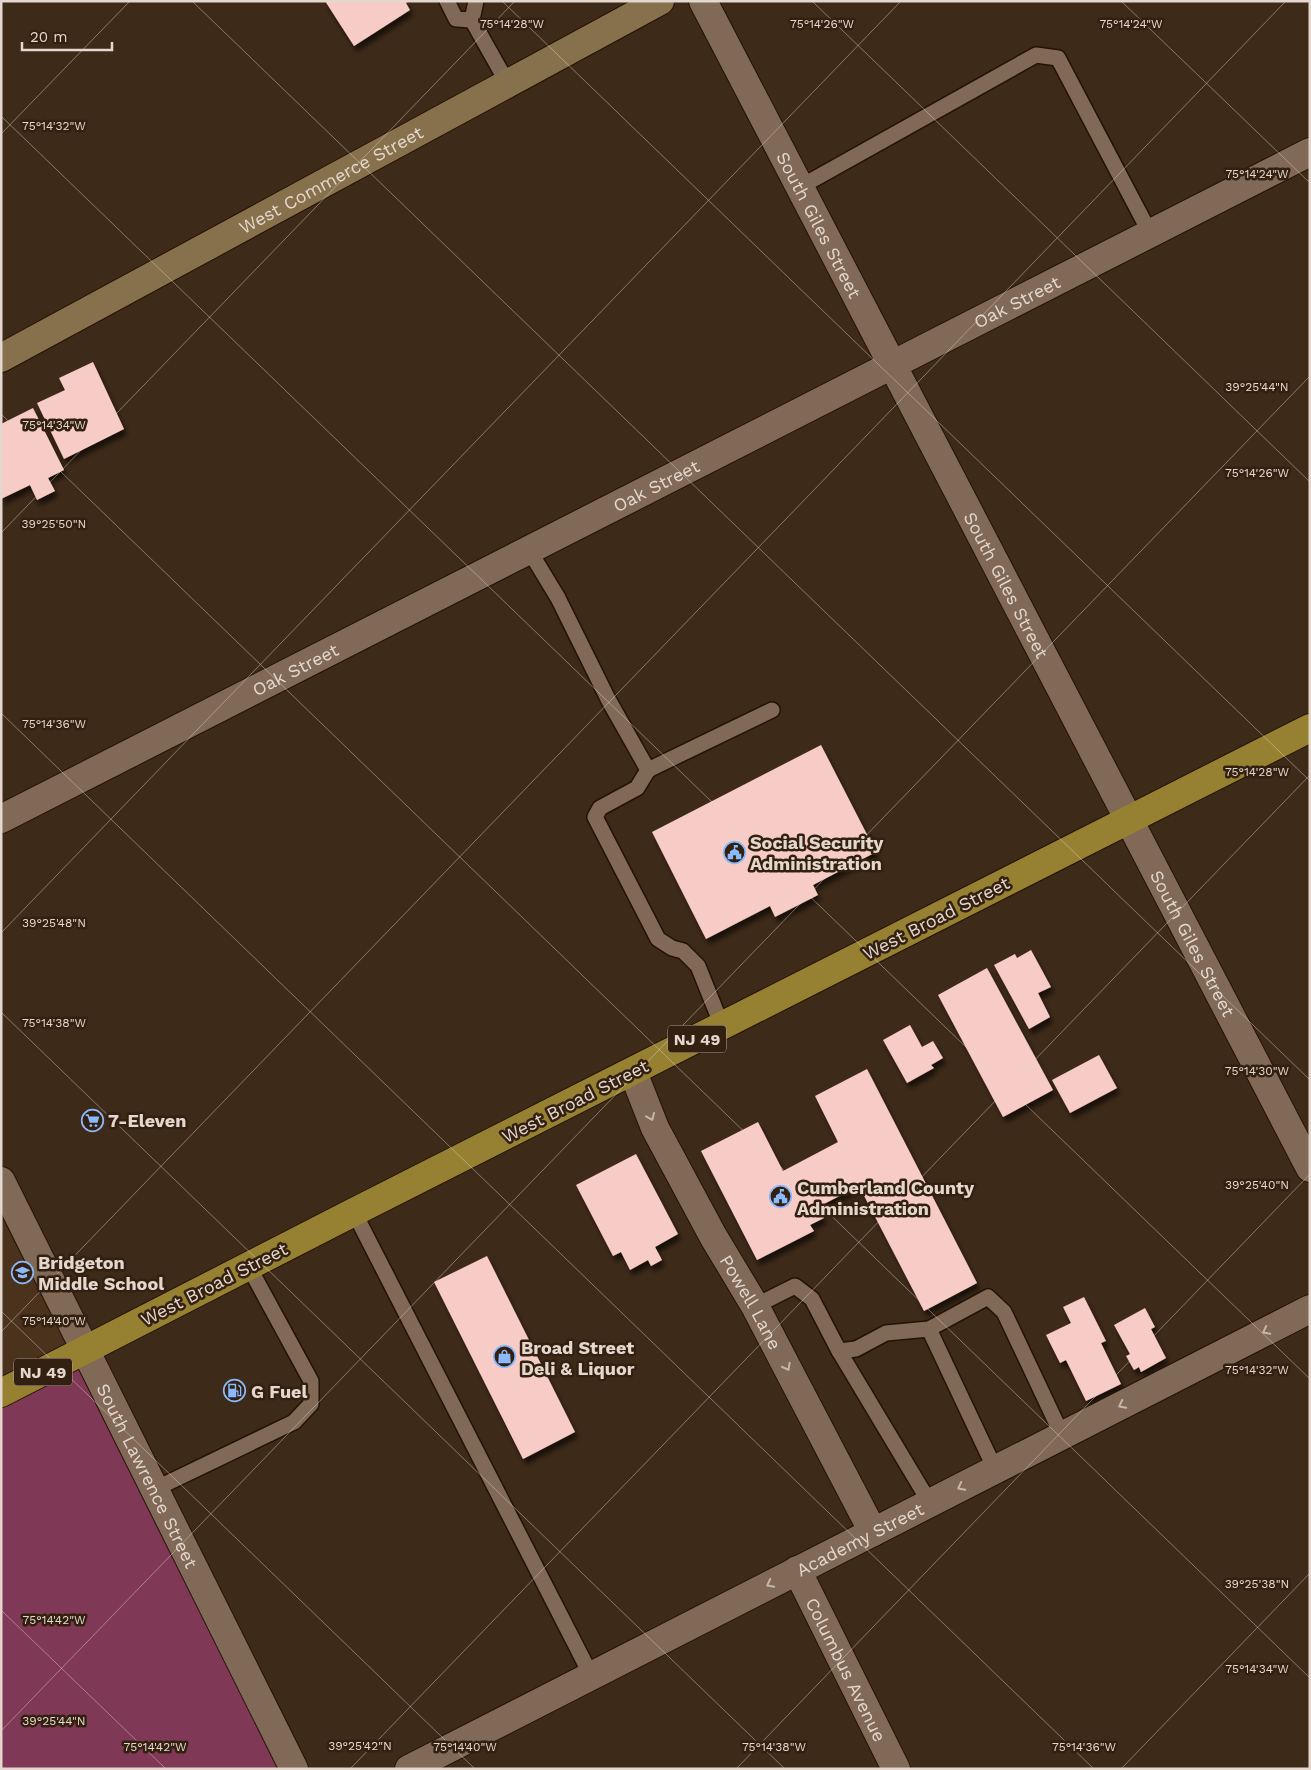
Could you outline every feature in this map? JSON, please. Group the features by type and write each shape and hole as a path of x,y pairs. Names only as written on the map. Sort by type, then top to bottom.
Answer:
{"highway":[{"name":"West Broad Street","path":"1,1393 1310,728"}],"street":[{"name":"West Commerce Street","path":"1,358 660,1"},
{"name":"South Giles Street","path":"703,1 1310,1168"},
{"name":"Oak Street","path":"1,819 1310,152"},
{"name":"Powell Lane","path":"633,1072 655,1128 713,1236 755,1306 873,1532"},
{"name":"South Lawrence Street","path":"1,1181 294,1769"},
{"name":"Academy Street","path":"409,1769 1310,1309"},
{"name":"Columbus Avenue","path":"797,1570 896,1769"}],"lane":[{"path":"448,1 456,18 472,20"},
{"path":"476,1 472,20 508,84"},
{"path":"800,187 1036,55 1058,58 1150,233"},
{"path":"529,550 558,598 608,699 648,770"},
{"path":"722,1026 698,966 683,951 672,948 658,939 595,817 600,808 637,788 648,770 772,710"},
{"path":"354,1212 592,1677"},
{"path":"155,1489 294,1422 311,1404 311,1381 249,1267"},
{"path":"755,1306 795,1286 812,1299 839,1352 930,1503"},
{"path":"839,1352 856,1349 886,1332 930,1329 988,1297 1004,1312 1062,1435"},
{"path":"930,1329 995,1469"}],"shaded area":[{"name":"Bridgeton Middle School","path":"1,1193 85,1350 1,1392"},
{"path":"85,1350 294,1769 1,1769 1,1393"}],"building":[{"path":"325,1 409,1 406,3 410,10 354,46"},
{"path":"93,362 124,429 64,459 37,403 65,390 59,378"},
{"path":"33,408 64,470 48,478 55,491 37,500 30,485 1,499 1,424"},
{"path":"821,745 876,852 813,885 818,895 775,917 770,906 706,939 652,832"},
{"path":"1031,950 1051,987 1038,993 1050,1017 1029,1029 994,965 1015,954 1017,958"},
{"path":"987,968 1053,1090 1003,1117 938,995"},
{"path":"910,1025 922,1047 933,1041 943,1058 931,1065 934,1068 907,1083 883,1040"},
{"path":"1099,1055 1117,1088 1070,1113 1052,1080"},
{"name":"Cumberland County Administration","path":"867,1069 977,1283 924,1311 859,1186 818,1207 824,1218 810,1225 814,1231 757,1260 701,1151 758,1122 783,1171 838,1142 815,1096"},
{"path":"636,1154 678,1234 655,1247 662,1260 651,1266 648,1260 630,1270 621,1252 613,1256 576,1185"},
{"name":"Broad Street Deli & Liquor","path":"487,1256 575,1432 523,1459 434,1282"},
{"path":"1084,1297 1106,1341 1101,1343 1121,1384 1086,1401 1066,1360 1060,1363 1046,1335 1071,1323 1063,1307"},
{"path":"1145,1308 1155,1327 1151,1329 1166,1358 1141,1372 1139,1367 1134,1370 1126,1356 1130,1354 1114,1325"}],"place":[{"name":"Social Security Administration","path":"734,852"},
{"name":"7-Eleven","path":"92,1120"},
{"name":"Cumberland County Administration","path":"781,1197"},
{"name":"Bridgeton Middle School","path":"22,1272"},
{"name":"Broad Street Deli & Liquor","path":"505,1357"},
{"name":"G Fuel","path":"235,1391"}]}
